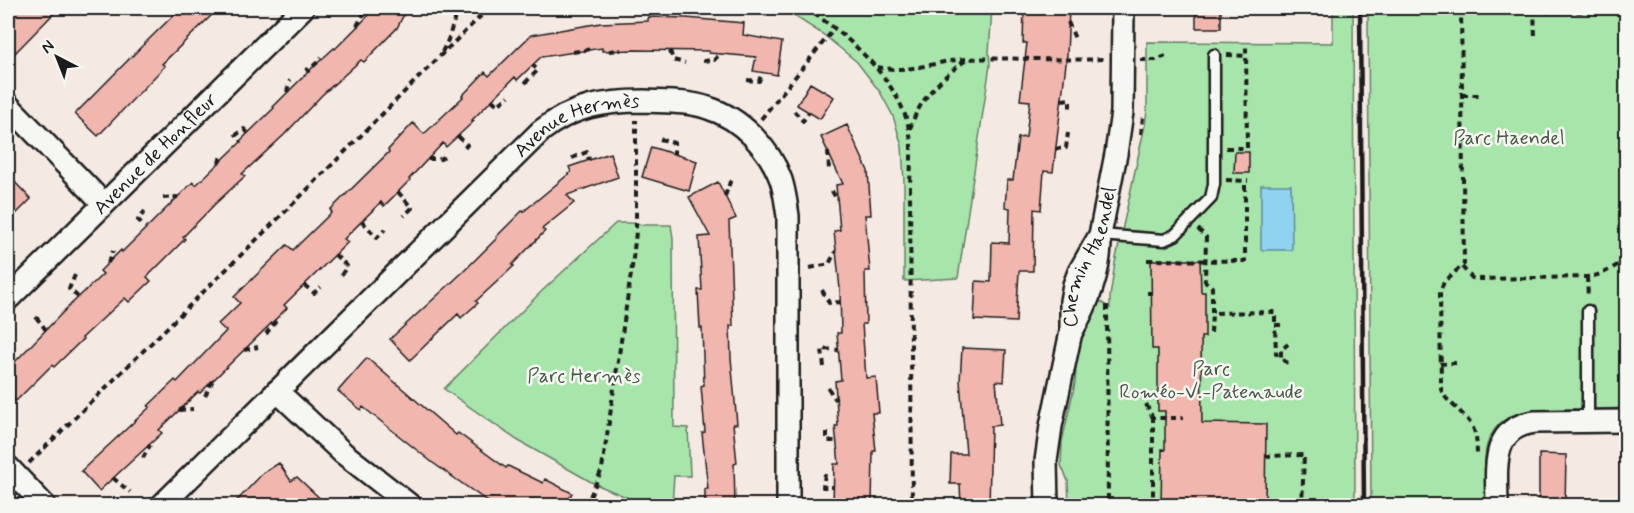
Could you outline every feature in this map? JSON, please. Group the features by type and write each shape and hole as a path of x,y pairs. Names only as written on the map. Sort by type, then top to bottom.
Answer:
{"street":[{"name":"Avenue de Honfleur","path":"8,299 303,8"},
{"name":"Chemin Haendel","path":"1047,506 1046,461 1050,426 1071,332 1071,301 1074,285 1078,272 1100,235 1116,154 1122,112 1123,8"},
{"name":"Avenue Hermès","path":"161,506 541,131 578,109 605,103 671,102 709,108 736,122 756,140 781,180 788,216 788,506"},
{"path":"8,105 104,204"},
{"path":"277,391 343,453 411,506"},
{"path":"1497,506 1497,457 1499,447 1509,432 1525,423 1626,421"},
{"path":"13,468 45,506"}],"lane":[{"path":"1100,235 1164,240 1175,235 1211,198 1213,192 1214,55"},
{"path":"1588,311 1588,421"}],"path":[{"path":"357,26 368,8"},
{"path":"441,55 458,8"},
{"path":"13,468 297,200 489,8"},
{"path":"806,8 834,29 876,67 895,94 909,130 912,506"},
{"path":"1477,466 1476,433 1465,416 1442,393 1440,364 1440,291 1444,282 1464,264 1461,10 1626,10"},
{"path":"1534,10 1535,38"},
{"path":"1068,22 1076,41"},
{"path":"756,125 834,29"},
{"path":"1225,148 1247,148 1250,124 1246,47"},
{"path":"573,52 592,49"},
{"path":"609,51 621,51"},
{"path":"670,51 674,60 685,63"},
{"path":"703,61 714,60 720,54"},
{"path":"1136,60 1156,60 1166,56"},
{"path":"306,68 308,71 322,58"},
{"path":"876,67 893,70 906,69 967,59 1108,59"},
{"path":"909,130 918,108 929,92 967,59"},
{"path":"525,83 538,70 532,65"},
{"path":"747,80 759,81 762,73"},
{"path":"287,92 290,80"},
{"path":"1462,95 1482,95"},
{"path":"492,100 498,105 509,96"},
{"path":"1062,100 1070,99 1070,110"},
{"path":"794,111 803,121 808,112"},
{"path":"586,506 602,469 636,232 636,113"},
{"path":"235,136 244,129 248,133"},
{"path":"1055,148 1066,148 1068,132"},
{"path":"458,136 467,145 462,151"},
{"path":"1462,140 1489,137"},
{"path":"660,139 674,143 674,154"},
{"path":"572,158 587,152 589,160"},
{"path":"828,152 829,170"},
{"path":"219,163 221,155"},
{"path":"428,159 441,159 446,155"},
{"path":"1147,260 1245,261 1247,181 1225,180 1224,173"},
{"path":"725,196 730,183 727,177"},
{"path":"832,191 837,200"},
{"path":"398,192 412,207 404,216"},
{"path":"163,198 178,197"},
{"path":"145,212 138,220 146,227"},
{"path":"1190,220 1206,237 1205,281 1212,287 1211,333"},
{"path":"362,221 377,238 385,228"},
{"path":"108,263 113,251"},
{"path":"810,267 829,264 836,251"},
{"path":"335,255 347,266 339,277"},
{"path":"1462,267 1472,278 1481,279 1587,277 1604,273 1626,259"},
{"path":"75,274 69,289 78,297"},
{"path":"1587,277 1587,286"},
{"path":"304,285 314,293 321,287"},
{"path":"822,290 829,303 840,302"},
{"name":"Chemin Haendel","path":"1107,296 1108,506"},
{"path":"1212,313 1275,312 1278,325 1276,354 1281,354"},
{"path":"36,318 46,330"},
{"path":"266,334 277,319"},
{"path":"1288,344 1281,350 1281,359 1288,363"},
{"path":"244,350 258,347"},
{"path":"824,367 822,350 838,350"},
{"path":"1440,364 1456,363"},
{"path":"205,396 213,380"},
{"path":"828,388 836,400"},
{"path":"1146,404 1153,418 1153,506"},
{"path":"179,411 193,409"},
{"path":"1153,418 1183,418"},
{"path":"827,432 827,441 837,441"},
{"path":"143,458 150,445"},
{"path":"1265,456 1304,455 1302,506"},
{"path":"825,474 823,487 833,487"},
{"path":"113,478 130,492"}],"green space":[{"path":"782,8 992,8 990,65 958,278 904,281 902,146 893,116 880,92 857,62 824,35"},
{"name":"Parc Roméo-V.-Patenaude","path":"1333,8 1353,8 1355,505 1069,505 1068,481 1061,465 1062,442 1075,383 1078,342 1096,299 1110,308 1115,263 1147,111 1147,42 1333,43"},
{"name":"Parc Haendel","path":"1368,8 1626,8 1624,408 1531,411 1509,417 1500,423 1487,445 1484,467 1486,505 1371,505"},
{"name":"Parc Hermès","path":"616,223 671,225 673,238 674,427 688,428 690,476 674,476 672,505 645,505 593,483 517,440 444,389 542,291"}],"water":[{"path":"1261,185 1291,185 1292,250 1261,250"}],"building":[{"path":"13,8 59,8 15,53 8,46 8,13"},
{"path":"181,8 219,8 162,64 165,66 98,136 75,114"},
{"path":"376,8 407,8 397,28 364,62 361,60 322,95 242,174 245,176 215,204 183,237 185,239 147,277 151,281 129,302 125,298 16,401 8,393 8,369 103,274 100,271 121,250 122,252 193,182 196,185 312,68 335,49"},
{"path":"1024,8 1069,8 1067,55 1053,172 1044,171 1041,210 1034,209 1033,271 1019,271 1016,322 974,320 976,281 991,282 992,242 1009,243 1010,208 1005,207 1007,180 1013,180 1018,138 1026,137 1030,101 1020,100 1027,43 1023,43"},
{"path":"1196,8 1221,8 1221,28 1196,28"},
{"path":"648,17 744,23 743,35 782,42 777,75 753,71 756,57 709,53 709,51 602,51 602,48 541,57 517,80 515,77 446,147 443,143 384,206 381,202 344,239 348,242 284,305 287,308 159,430 162,433 99,491 81,471 150,407 148,406 175,380 177,382 226,331 218,324 240,303 234,297 287,245 293,250 389,152 388,150 413,123 424,134 463,97 485,72 489,76 531,35 601,23 648,21"},
{"path":"810,83 834,97 820,119 797,105"},
{"path":"847,125 868,171 871,215 865,215 870,271 865,271 866,324 862,324 866,378 876,377 879,413 872,413 876,451 873,451 872,506 833,506 834,464 839,464 835,426 838,426 835,381 841,380 837,333 841,333 840,289 834,231 840,230 836,185 843,184 821,137"},
{"path":"651,147 697,161 689,191 642,177"},
{"path":"1235,152 1249,152 1249,173 1234,173"},
{"path":"610,153 618,177 567,195 574,203 542,229 545,231 512,265 514,266 461,318 458,314 410,360 390,339 463,272 523,210 571,172 569,167"},
{"path":"8,175 31,199 8,222"},
{"path":"718,182 736,218 729,221 733,326 730,326 731,358 737,424 733,424 737,463 734,464 735,506 705,506 705,489 708,489 702,433 705,432 701,386 704,385 698,290 702,290 699,237 710,236 689,197"},
{"path":"1151,260 1200,260 1201,292 1205,292 1205,337 1201,337 1202,423 1266,424 1265,506 1161,506 1165,411 1158,411 1158,349 1152,349"},
{"path":"962,348 1006,350 1004,382 996,381 1000,425 991,426 989,506 961,506 960,484 950,484 951,454 966,454 960,381"},
{"path":"367,358 456,435 458,433 506,468 508,466 543,483 545,479 572,493 565,506 494,506 433,463 363,407 361,410 338,391"},
{"path":"1539,454 1566,455 1565,506 1539,506"},
{"path":"279,463 291,481 297,477 328,506 232,506 263,473"}],"railway":[{"path":"1360,8 1364,506"}]}
